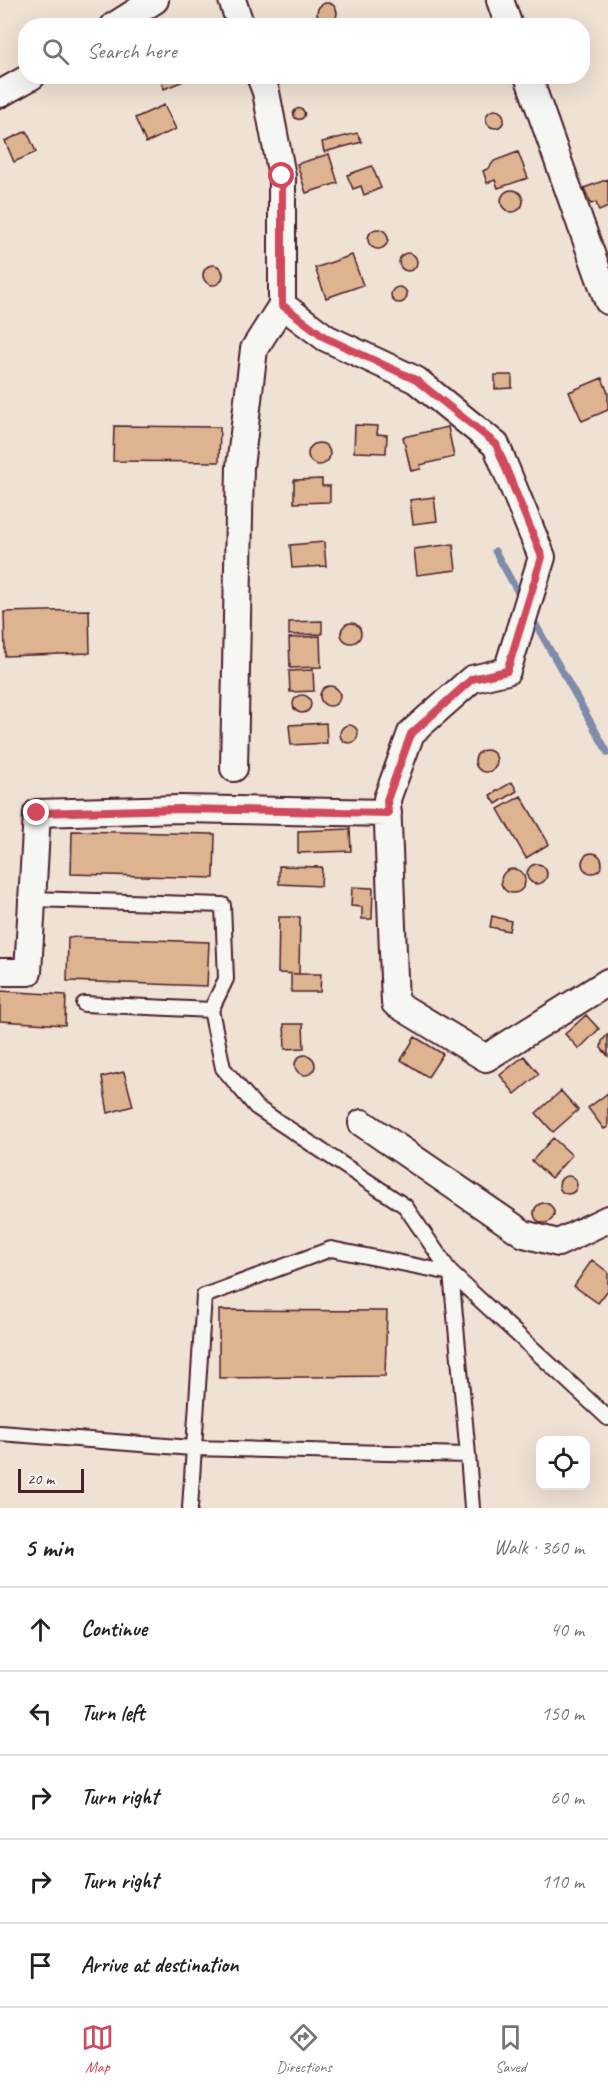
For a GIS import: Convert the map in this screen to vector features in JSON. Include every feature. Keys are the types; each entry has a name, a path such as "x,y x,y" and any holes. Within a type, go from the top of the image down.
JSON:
{"street":[{"path":"127,18 155,0"},
{"path":"232,0 238,18"},
{"path":"500,0 506,18"},
{"path":"0,94 18,84"},
{"path":"234,768 240,467 254,350 282,305 282,176 263,84"},
{"path":"531,84 608,301"},
{"path":"282,305 326,338 416,380 496,444 542,557 507,671 472,679 411,734 387,800 395,1003 486,1058 608,982"},
{"path":"0,972 28,972 37,813 179,809 388,813"},
{"path":"362,1123 524,1234 558,1243 608,1219"}],"lane":[{"path":"32,899 223,905 226,979 211,1010 223,1068 256,1107 405,1206 451,1273 608,1418"},
{"path":"84,1004 211,1010"},
{"path":"189,1508 204,1296 331,1249 451,1273"},
{"path":"451,1273 472,1508"},
{"path":"0,1433 192,1448 468,1455"}],"building":[{"path":"323,4 331,4 336,9 335,18 318,17 318,9"},
{"path":"162,84 176,84 164,89"},
{"path":"164,105 176,129 146,143 135,118"},
{"path":"299,108 305,114 299,120 293,114"},
{"path":"491,110 499,110 504,115 502,126 491,128 486,123 486,115"},
{"path":"27,131 36,152 14,162 5,141"},
{"path":"357,133 362,142 324,152 322,142"},
{"path":"518,152 528,178 498,188 495,180 487,183 483,171 489,168 494,161"},
{"path":"329,154 338,183 306,193 297,164"},
{"path":"372,166 381,188 364,195 361,186 353,189 347,175"},
{"path":"608,179 608,207 599,211 596,202 591,204 584,188"},
{"path":"512,190 520,193 523,201 520,209 512,212 504,209 501,201 504,193"},
{"path":"378,229 385,232 388,239 385,246 378,249 371,246 368,239 371,232"},
{"path":"404,253 412,253 417,258 415,269 404,271 399,266 399,258"},
{"path":"352,255 363,285 326,298 315,268"},
{"path":"213,265 220,268 223,275 220,282 213,285 206,282 203,275 206,268"},
{"path":"396,287 402,287 407,295 405,301 396,303 391,298 391,292"},
{"path":"495,375 512,375 512,388 495,389"},
{"path":"602,378 608,393 608,410 582,421 569,392"},
{"path":"355,425 378,426 377,434 387,435 386,453 354,452"},
{"path":"114,426 220,427 219,462 113,461"},
{"path":"448,427 454,457 420,465 421,469 411,471 403,437"},
{"path":"319,443 327,446 330,454 327,462 319,465 311,462 308,454 311,446"},
{"path":"322,479 322,486 330,486 330,502 294,503 294,480"},
{"path":"434,497 437,521 413,524 410,500"},
{"path":"324,542 326,566 292,568 290,545"},
{"path":"453,544 456,570 417,575 414,549"},
{"path":"89,610 90,653 5,656 4,612"},
{"path":"322,621 322,634 289,635 289,622"},
{"path":"351,623 358,626 361,633 358,640 351,643 344,640 341,633 344,626"},
{"path":"320,636 321,667 290,668 289,638"},
{"path":"313,670 314,691 290,692 289,671"},
{"path":"326,686 334,686 340,692 340,700 334,706 326,706 320,700 320,692"},
{"path":"302,695 308,698 311,704 308,710 302,713 296,710 293,704 296,698"},
{"path":"326,723 327,743 291,745 289,725"},
{"path":"349,725 355,728 358,734 355,740 349,743 343,740 340,734 343,728"},
{"path":"486,750 494,753 497,761 494,769 486,772 478,769 475,761 478,753"},
{"path":"512,782 517,791 496,804 490,795"},
{"path":"521,796 549,844 526,858 498,809"},
{"path":"350,829 351,851 298,853 298,831"},
{"path":"72,831 215,834 214,878 71,874"},
{"path":"592,853 599,856 602,863 599,870 592,873 585,870 582,863 585,856"},
{"path":"537,864 544,867 547,874 544,881 537,884 530,881 527,874 530,867"},
{"path":"279,866 322,867 321,886 279,884"},
{"path":"513,869 521,873 525,881 521,889 513,893 505,889 501,881 505,873"},
{"path":"352,887 373,888 372,919 362,919 362,907 351,906"},
{"path":"492,916 511,921 509,931 490,927"},
{"path":"279,917 300,917 299,974 278,973"},
{"path":"68,937 209,942 207,986 67,981"},
{"path":"291,974 321,974 320,992 291,992"},
{"path":"0,991 66,995 65,1025 0,1021"},
{"path":"586,1015 599,1029 579,1049 565,1034"},
{"path":"284,1024 303,1024 304,1048 285,1049"},
{"path":"607,1035 608,1056 601,1048 602,1041"},
{"path":"415,1037 443,1054 428,1077 401,1060"},
{"path":"301,1055 309,1055 315,1061 315,1069 309,1075 301,1075 295,1069 295,1061"},
{"path":"524,1056 539,1074 515,1094 500,1075"},
{"path":"124,1072 133,1106 108,1113 102,1077"},
{"path":"561,1091 578,1110 553,1132 536,1113"},
{"path":"608,1093 608,1127 604,1129 588,1108"},
{"path":"553,1138 572,1155 551,1178 532,1161"},
{"path":"568,1176 574,1179 577,1185 574,1191 568,1194 562,1191 559,1185 562,1179"},
{"path":"544,1203 551,1206 554,1213 551,1220 544,1223 537,1220 534,1213 537,1206"},
{"path":"592,1260 608,1272 608,1290 598,1303 574,1286"},
{"path":"219,1310 387,1311 385,1376 219,1378"}],"waterway":[{"path":"495,551 521,598"},
{"path":"531,616 608,753"}],"route":[{"path":"37,813 179,809 388,813 387,800 411,734 472,679 507,671 542,557 496,444 416,380 326,338 282,305 282,176"}]}
